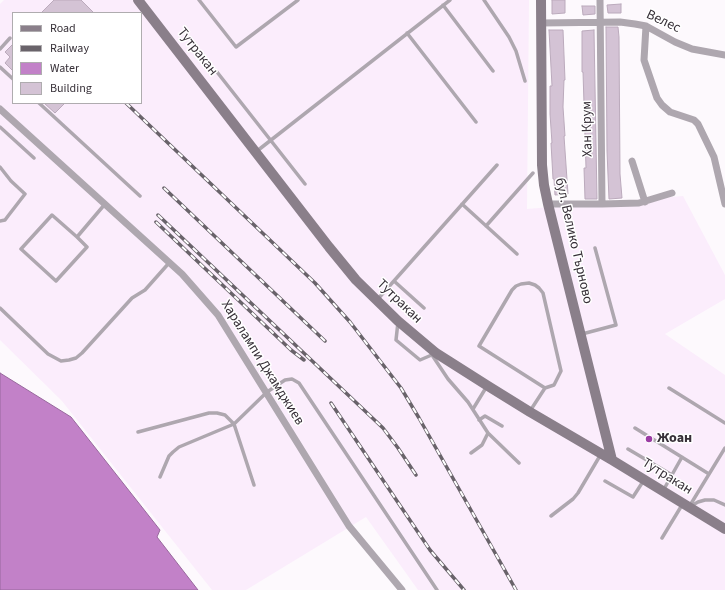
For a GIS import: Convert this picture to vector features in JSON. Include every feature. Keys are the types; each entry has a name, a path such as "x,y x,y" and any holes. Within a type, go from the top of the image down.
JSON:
{"street":[{"name":"Тутракан","path":"138,0 356,280 434,354 601,453 725,529"},
{"name":"бул. Велико Търново","path":"541,0 542,165 548,204 612,460"},
{"name":"Хан Крум","path":"600,0 602,204"},
{"name":"Велес","path":"541,23 620,22 646,26 675,42 692,49 725,54"},
{"path":"646,26 644,60 657,98 670,112 694,120 698,124 714,157 725,204"},
{"name":"Харалампи Джамджиев","path":"0,109 105,204 202,295 218,315 267,392 345,520 402,590"},
{"path":"632,161 645,202"},
{"path":"548,204 639,203 672,193"}],"lane":[{"path":"199,0 236,47 298,0"},
{"path":"256,151 450,0"},
{"path":"484,0 509,37 516,51 525,81"},
{"path":"443,5 493,71"},
{"path":"407,33 476,122"},
{"path":"0,49 10,38"},
{"path":"0,67 12,78"},
{"path":"217,72 305,184"},
{"path":"40,104 140,196"},
{"path":"0,127 34,158"},
{"path":"377,300 497,165"},
{"path":"0,167 11,181 25,194 5,220 0,221"},
{"path":"486,226 533,173"},
{"path":"77,237 105,204"},
{"path":"462,204 517,254"},
{"path":"52,215 77,237 87,247 56,281 21,249 52,215"},
{"path":"581,334 616,325 595,248"},
{"path":"0,308 48,354 61,361 69,360 76,358 82,353 132,298 145,290 169,263"},
{"path":"394,281 424,308"},
{"path":"530,412 545,388 554,385 561,372 543,293 535,285 529,283 521,284 512,290 480,346 545,388"},
{"path":"398,321 396,340 420,360 434,354 442,370 473,409 488,433 519,462"},
{"path":"160,476 169,456 173,452 186,444 234,424 267,392 284,380 292,379 299,383 437,590"},
{"path":"473,409 488,386"},
{"path":"669,388 725,423"},
{"path":"138,432 209,413 225,415 234,424 254,485"},
{"path":"479,420 485,416 502,426"},
{"path":"635,428 709,474"},
{"path":"471,453 482,445 488,433"},
{"path":"662,538 709,474 725,448"},
{"path":"628,449 672,475"},
{"path":"551,516 573,499 578,493 601,453"},
{"path":"663,491 682,457"},
{"path":"605,481 633,497 644,480"},
{"path":"686,506 705,500 714,500 725,505"}],"shaded area":[{"path":"4,0 529,0 527,209 683,196 725,275 725,299 665,334 725,375 725,590 418,590 366,517 246,590 212,590 62,401 0,340 0,4"}],"water":[{"path":"0,373 71,417 160,530 157,537 198,590 0,590"}],"building":[{"path":"54,0 81,0 93,12 42,12"},
{"path":"552,0 565,0 565,13 552,14"},
{"path":"621,4 621,13 608,13 607,5"},
{"path":"582,6 595,6 595,14 583,15"},
{"path":"606,27 618,27 619,37 620,174 622,198 609,199 607,151"},
{"path":"549,30 563,30 565,80 563,107 568,194 555,195 551,143 550,86 552,86"},
{"path":"594,30 597,199 585,199 584,168 586,168 582,31"},
{"path":"12,45 12,70 5,63 10,57 5,52"},
{"path":"45,104 64,104 55,113"}],"railway":[{"path":"127,104 315,283 350,322 401,388 516,590"},
{"path":"164,188 325,341"},
{"path":"158,215 383,428 416,475"},
{"path":"156,222 291,350 304,360"},
{"path":"331,403 430,550 464,590"}],"place":[{"name":"Жоан","path":"649,439"}]}
